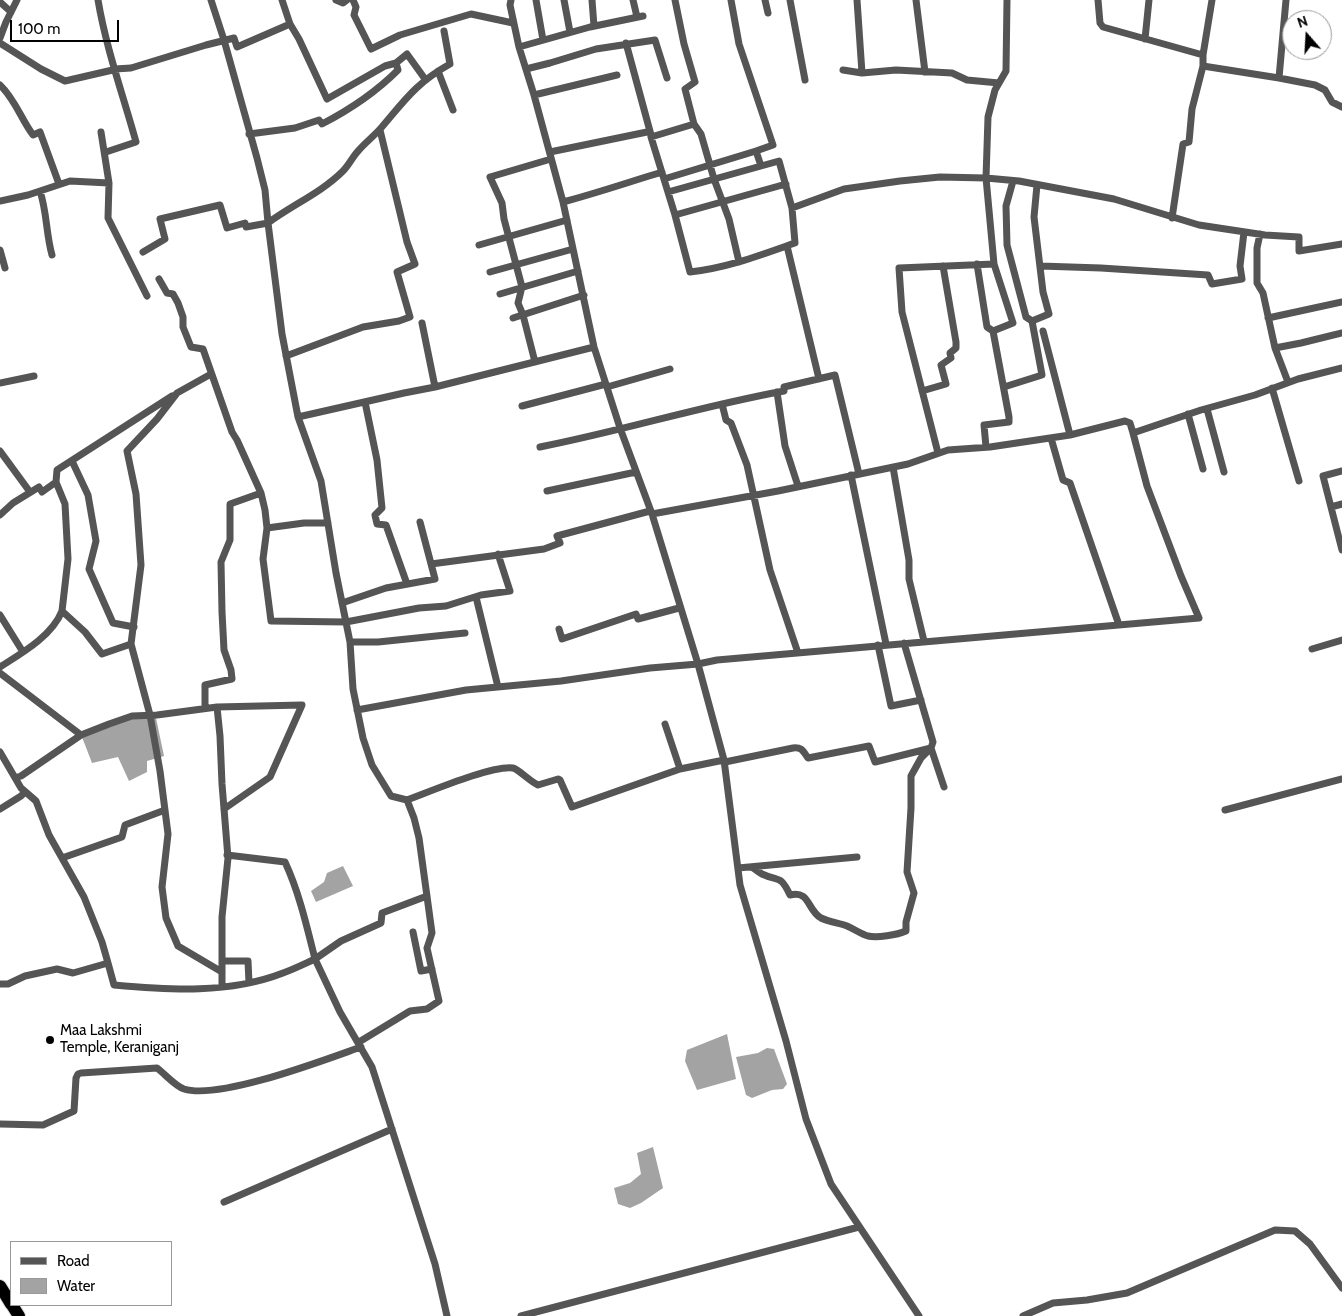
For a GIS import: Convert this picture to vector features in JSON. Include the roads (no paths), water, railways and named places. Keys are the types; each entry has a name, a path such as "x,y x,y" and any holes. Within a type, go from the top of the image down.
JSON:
{"highway":[{"path":"0,1286 10,1301"}],"street":[{"path":"0,38 17,0"},
{"path":"98,0 100,18 136,142 106,152"},
{"path":"210,0 224,40 265,190 276,292 286,356 298,417 321,481 350,642 353,689 363,738 372,765 391,796 406,800 492,770 513,768 538,785 560,780 572,807 680,769 799,747 808,758 869,746 875,762 931,748"},
{"path":"282,0 290,24 300,39 327,99 385,66 396,63 407,54 425,79"},
{"path":"336,0 343,3 347,0"},
{"path":"353,0 356,7 354,15 371,49 400,35 471,14 513,23"},
{"path":"511,0 513,23 519,47 563,202 594,347 620,428 651,512 679,608 698,664 725,761 740,885 786,1040 806,1119 831,1184 919,1316"},
{"path":"536,0 543,40"},
{"path":"564,0 570,32"},
{"path":"592,0 594,26"},
{"path":"519,47 570,32 640,16 633,0"},
{"path":"675,0 684,44 695,82 686,89 694,124 701,134 714,179 729,219 739,262"},
{"path":"563,202 611,190 621,184 710,165 774,145 739,44 730,0"},
{"path":"765,0 768,13"},
{"path":"790,0 805,80"},
{"path":"857,0 862,73"},
{"path":"916,0 925,72"},
{"path":"993,331 1013,323 994,264 986,178 988,117 995,90 1006,71 1007,0"},
{"path":"1098,0 1101,25 1204,55"},
{"path":"1145,39 1149,0"},
{"path":"1172,218 1182,144 1189,142 1192,109 1203,66 1212,0"},
{"path":"1279,78 1286,0"},
{"path":"0,2 11,12"},
{"path":"0,43 41,69 65,81 116,69 131,68 234,38 237,47 290,24"},
{"path":"143,252 165,239 160,219 220,206 227,228 245,223 246,227 268,223 285,210 317,192 344,170 360,149 380,130 406,96 425,79 450,64 444,31"},
{"path":"526,68 596,49 656,40 667,78"},
{"path":"626,43 649,134 675,215 690,272 710,270 739,262 795,243 792,208 779,161 668,192"},
{"path":"249,134 295,128 319,120 322,124 352,108 390,78 398,70 396,63"},
{"path":"1203,66 1315,85 1325,90 1332,102 1342,107"},
{"path":"843,70 862,73 896,70 952,72 967,80 999,84"},
{"path":"438,71 453,110"},
{"path":"534,96 616,75"},
{"path":"0,85 9,93 26,126 33,135 40,132 59,184"},
{"path":"535,362 518,303 522,287 508,236 502,203 490,177 550,156 694,124"},
{"path":"286,356 362,328 410,317 397,272 415,264 407,242 380,130"},
{"path":"101,132 106,152 109,183 108,218 147,296"},
{"path":"756,151 761,166"},
{"path":"792,208 844,189 940,177 986,178 1013,181 1126,202 1198,225 1299,238 1299,251 1342,244"},
{"path":"0,201 76,180 109,183"},
{"path":"1004,387 1042,375 1032,321 1026,317 1007,245 1006,206 1013,181"},
{"path":"675,215 786,184"},
{"path":"1032,321 1049,314 1043,292 1034,217 1036,185"},
{"path":"40,191 47,224 46,237 52,255"},
{"path":"479,245 567,220"},
{"path":"1040,266 1208,275 1212,284 1242,279 1240,266 1244,232"},
{"path":"1260,234 1257,248 1257,283 1263,293 1275,348 1288,382"},
{"path":"787,246 819,378"},
{"path":"490,272 573,249"},
{"path":"0,250 6,268"},
{"path":"977,264 987,327 993,331 1009,422 984,425 986,447"},
{"path":"938,453 902,312 899,268 994,264"},
{"path":"922,391 946,384 941,365 951,358 950,352 956,348 943,266"},
{"path":"500,294 578,272"},
{"path":"159,279 167,293 173,294 178,303 183,318 183,327 191,347 203,349 232,432 261,493 268,528 263,559 271,621 346,622 419,608 446,606 476,597 510,591 498,554"},
{"path":"513,318 584,295"},
{"path":"1268,318 1342,302"},
{"path":"422,323 435,387"},
{"path":"1044,331 1070,435"},
{"path":"1275,348 1301,344 1342,333"},
{"path":"298,417 435,387 594,347"},
{"path":"1133,433 1288,382 1342,368"},
{"path":"522,406 670,369"},
{"path":"0,667 29,648 58,620 62,611 68,559 65,504 56,482 58,470 177,393 211,374"},
{"path":"540,447 784,391 784,387 836,375 886,644"},
{"path":"0,384 34,376"},
{"path":"1272,388 1299,481"},
{"path":"778,392 785,446 798,486"},
{"path":"177,393 157,419 127,451 136,494 142,565 132,644 150,715 160,771 168,834 162,887 166,918 178,946 222,972"},
{"path":"365,402 376,460 382,508 375,515 377,524 386,525 407,584"},
{"path":"722,404 726,420 731,422 747,465 770,570 798,653"},
{"path":"1207,408 1224,472"},
{"path":"1188,414 1203,469"},
{"path":"357,710 466,690 561,681 717,660 1199,618 1147,486 1130,423 1125,421 1070,435 986,447 948,450 908,464 753,495 651,512 557,536 560,543 544,549 431,564"},
{"path":"1051,438 1063,480 1070,482 1119,625"},
{"path":"0,451 30,492"},
{"path":"72,461 88,495 96,541 89,569 112,623 134,627"},
{"path":"893,467 909,560 909,578 924,641"},
{"path":"1342,471 1322,476 1339,528 1342,550"},
{"path":"547,491 636,472"},
{"path":"0,515 13,503 38,486 42,492 56,482"},
{"path":"205,708 205,685 232,679 224,650 222,612 222,562 230,540 230,504 261,493"},
{"path":"1331,507 1342,504"},
{"path":"342,603 386,588 435,579 420,522"},
{"path":"268,528 304,523 328,523"},
{"path":"476,597 498,687"},
{"path":"558,629 562,639 636,614 638,620 679,608"},
{"path":"62,611 84,632 102,654 132,644"},
{"path":"0,615 23,652"},
{"path":"350,642 378,642 465,633"},
{"path":"1312,649 1342,640"},
{"path":"752,867 762,874 780,879 785,884 790,895 797,893 806,898 812,909 821,918 847,926 869,936 898,934 906,931 906,922 914,893 907,872 911,776 921,758 931,748 933,742 904,643"},
{"path":"878,645 891,706 921,700"},
{"path":"0,673 81,736"},
{"path":"16,778 22,776 81,736 132,716 217,707 302,705 270,777 224,809"},
{"path":"217,707 228,855 222,917 222,987"},
{"path":"665,724 680,769"},
{"path":"931,748 944,787"},
{"path":"0,752 25,792 36,801 49,836 84,896 102,942 114,985 186,990 249,983 283,974 315,959 342,940 381,923 382,913 427,896"},
{"path":"1225,810 1342,779"},
{"path":"0,809 25,792"},
{"path":"0,1124 43,1125 74,1112 76,1078 81,1073 157,1068 183,1088 203,1091 227,1088 305,1067 360,1044 410,1011 427,1008 439,1001 427,948 432,934 419,838 414,818 406,800"},
{"path":"62,858 122,837 125,825 164,810"},
{"path":"228,855 284,862 291,875 315,959 340,1012 372,1067 435,1264 447,1316"},
{"path":"738,868 857,857"},
{"path":"413,932 422,971 432,969"},
{"path":"222,961 248,961 249,983"},
{"path":"0,984 8,984 25,976 57,969 73,972 108,964"},
{"path":"224,1202 392,1129"},
{"path":"521,1316 859,1227"},
{"path":"1023,1316 1053,1303 1087,1300 1127,1293 1274,1230 1295,1231 1310,1244 1342,1288"}],"water":[{"path":"133,718 156,718 164,756 147,761 147,772 129,781 118,757 92,763 82,737"},
{"path":"343,866 353,886 316,902 311,891 324,882 327,873"},
{"path":"727,1034 736,1079 697,1090 685,1061 687,1050"},
{"path":"767,1048 774,1049 787,1084 783,1089 772,1090 752,1098 746,1095 736,1057 758,1053"},
{"path":"653,1147 663,1188 630,1208 618,1204 614,1188 630,1183 641,1174 637,1153"}],"place":[{"name":"Maa Lakshmi Temple, Keraniganj","path":"50,1040"}]}
